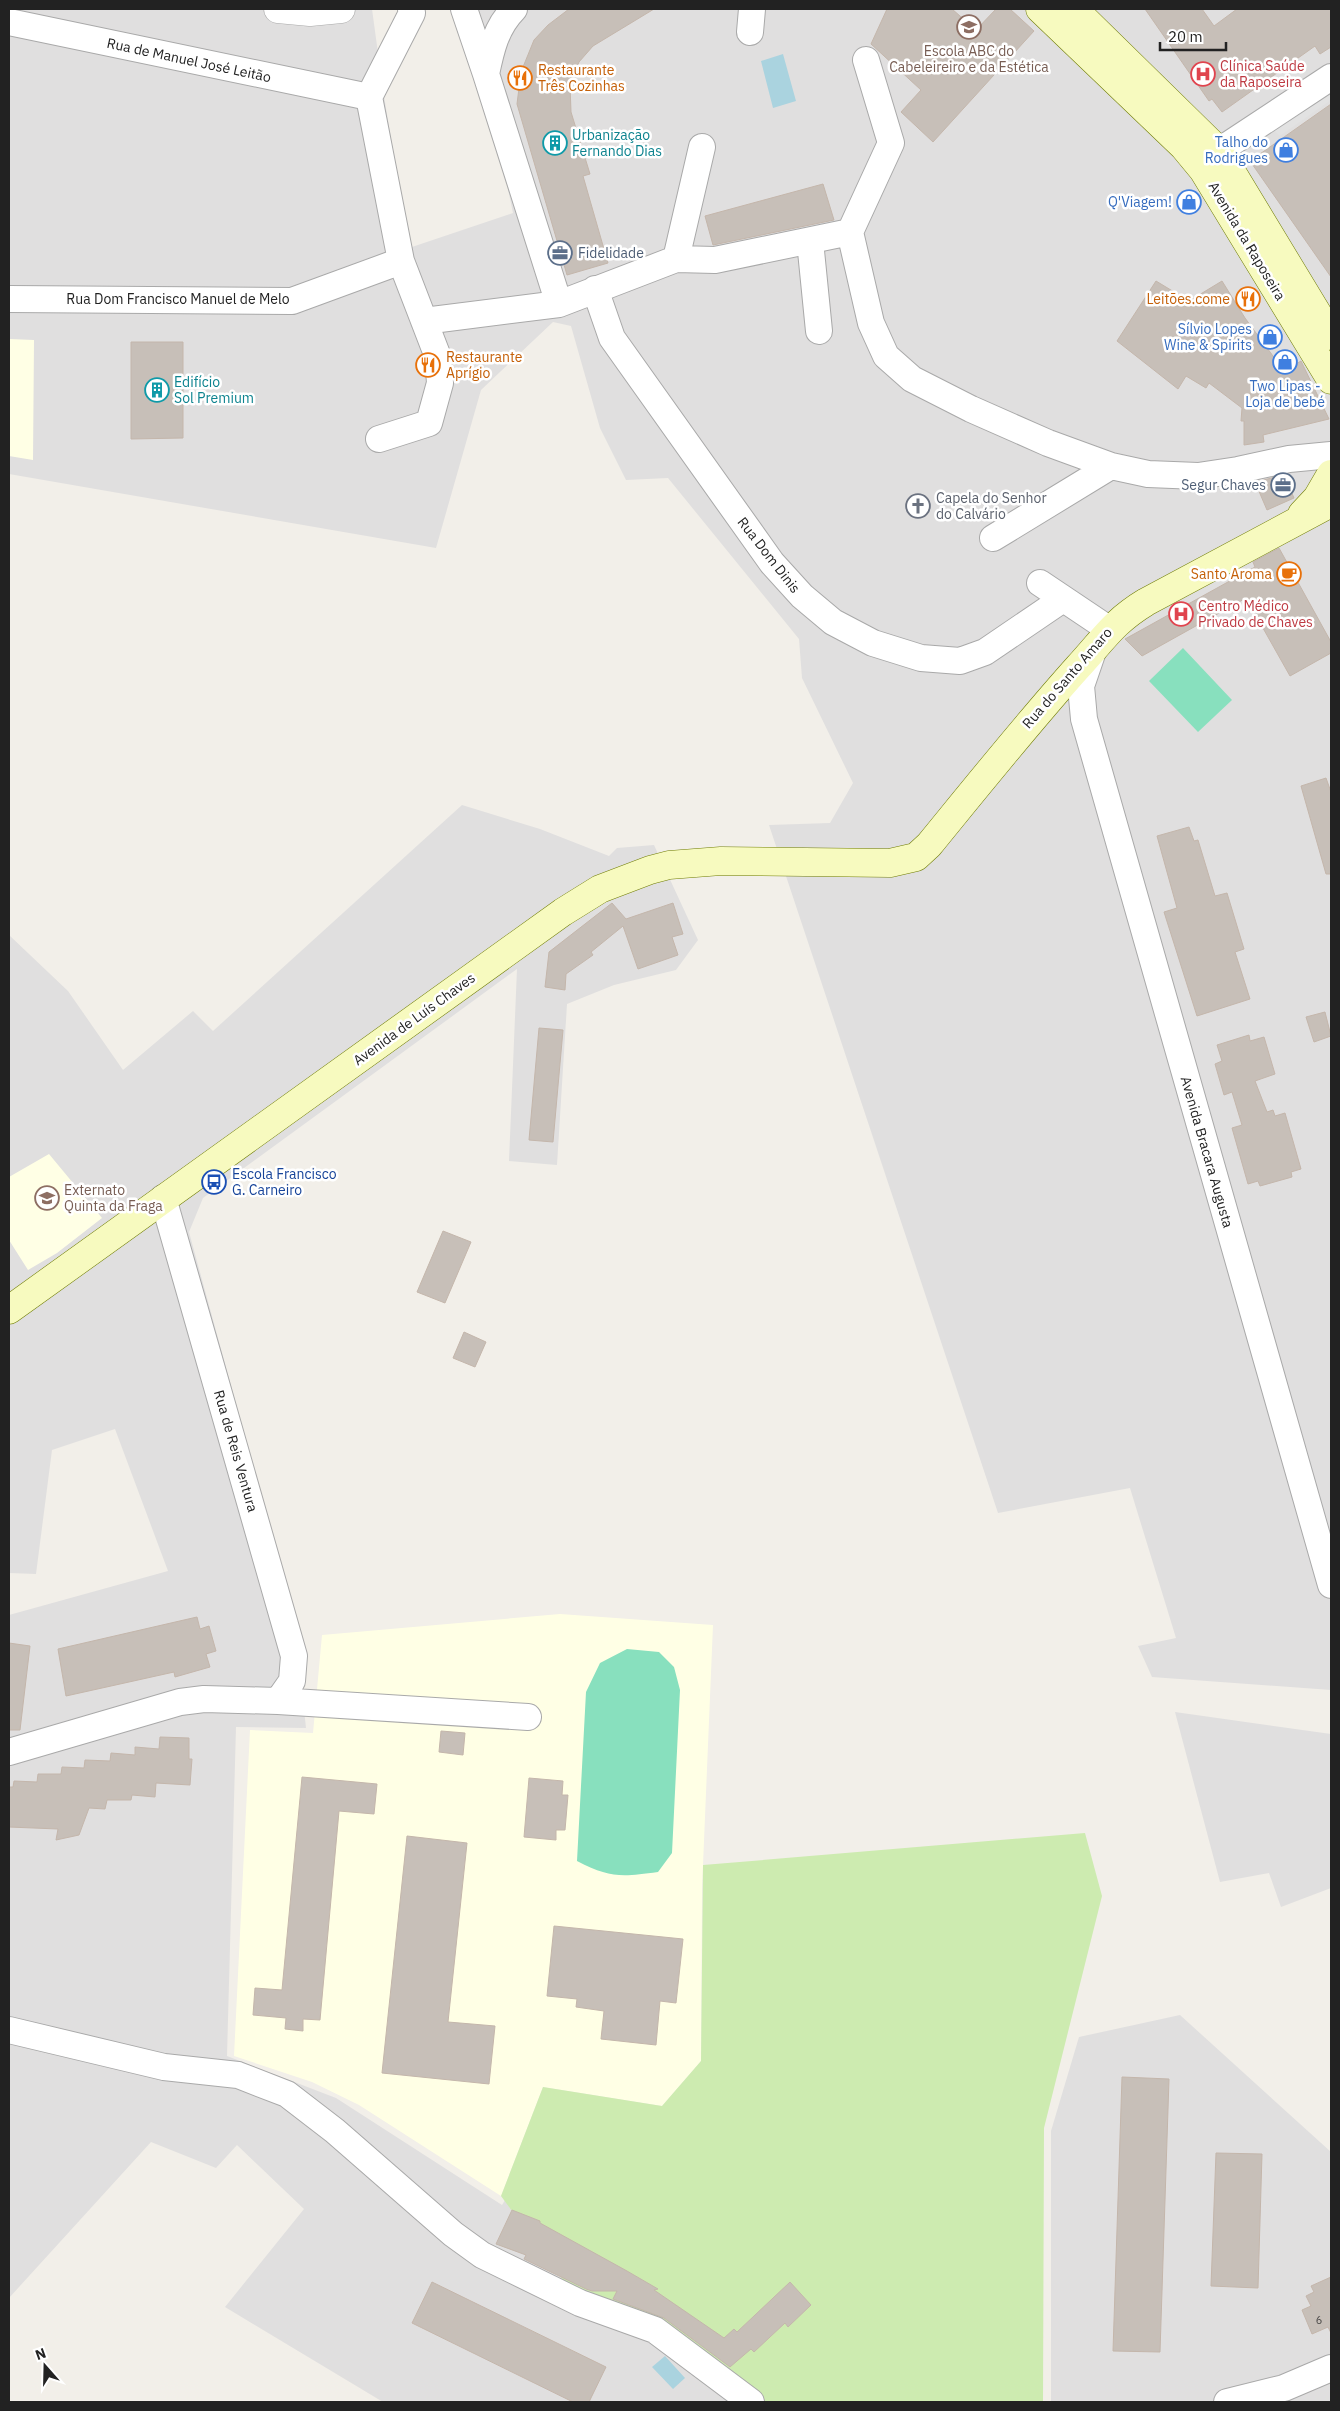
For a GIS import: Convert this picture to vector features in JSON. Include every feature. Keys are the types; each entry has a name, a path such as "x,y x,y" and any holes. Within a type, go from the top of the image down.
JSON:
{"main road":[{"name":"Avenida da Raposeira","path":"1040,9 1184,146 1203,170 1331,380"},
{"name":"Avenida da Raposeira","path":"1074,9 1219,152 1331,336"},
{"name":"Rua do Santo Amaro","path":"1298,518 1316,498 1331,474"},
{"name":"Rua do Santo Amaro","path":"867,864 901,862 916,857 922,852 1028,723 1126,614 1298,518 1331,502"},
{"name":"Avenida de Luís Chaves","path":"9,1310 564,912 600,889 630,877 669,866 704,861 867,864"}],"street":[{"path":"278,9 310,12 341,9"},
{"path":"379,439 430,423 440,383 438,357 401,261 369,97 412,13 411,9"},
{"path":"464,9 559,304"},
{"path":"486,74 493,44 504,18 514,9"},
{"name":"Rua de Manuel José Leitão","path":"9,22 369,97"},
{"path":"866,60 891,143 850,232 871,323 886,356 912,379 1048,443 1111,466 1148,474 1185,476 1224,473 1288,459 1331,456"},
{"path":"1219,152 1331,76"},
{"path":"676,259 702,146"},
{"path":"424,322 559,304 676,259 715,260 850,232"},
{"path":"810,241 819,331"},
{"name":"Rua Dom Francisco Manuel de Melo","path":"9,299 292,301 401,261"},
{"name":"Rua Dom Dinis","path":"595,290 612,338 772,563 802,596 833,622 873,643 921,658 960,661 985,652 1063,599"},
{"path":"993,538 1111,466"},
{"path":"1040,584 1110,630"},
{"name":"Avenida Bracara Augusta","path":"1093,651 1081,686 1084,719 1331,1585"},
{"path":"1028,723 1048,711 1060,708 1072,710 1084,719"},
{"name":"Rua de Reis Ventura","path":"163,1198 294,1656 292,1681 278,1701"},
{"path":"9,1752 180,1702 204,1699 278,1701 528,1717"},
{"path":"9,2030 164,2066 238,2075 287,2094 335,2132 453,2234 482,2255 580,2303 656,2330 750,2402"},
{"path":"1226,2402 1280,2395 1331,2368"}],"shaded area":[{"path":"9,9 372,9 383,90 409,248 513,213 470,9 1331,9 1331,1690 1152,1677 1138,1646 1176,1638 1130,1488 998,1513 769,825 830,823 853,783 802,678 799,639 668,478 626,480 600,428 571,326 553,322 481,390 436,548 9,474"},
{"path":"1331,87 1331,100 1280,136 1271,128"},
{"path":"9,339 34,340 33,460 9,456"},
{"path":"462,805 540,829 609,856 617,848 654,845 698,940 676,970 614,985 567,1004 557,1165 509,1161 517,969 203,1198 189,1232 294,1616 306,1728 236,1727 227,2056 336,2098 502,2205 513,2187 763,2402 383,2402 225,2307 304,2209 237,2145 216,2168 151,2142 9,2298 9,1615 168,1571 115,1429 52,1450 36,1574 9,1573 9,935 68,991 123,1070 193,1011 213,1031"},
{"name":"Externato Quinta da Fraga","path":"49,1154 102,1218 57,1253 28,1270 9,1240 9,1177"},
{"path":"560,1614 713,1625 702,1889 701,2061 662,2106 543,2087 501,2196 359,2105 312,2082 234,2056 250,1730 313,1733 322,1635"},
{"path":"1175,1712 1331,1734 1331,1888 1281,1907 1269,1873 1220,1882"},
{"path":"1180,2015 1331,2152 1331,2402 1051,2402 1051,2131 1079,2037"}],"green space":[{"path":"1183,648 1232,700 1198,732 1149,681"},
{"path":"627,1649 659,1652 674,1667 680,1690 672,1853 658,1872 616,1875 598,1871 577,1861 586,1692 600,1663"},
{"path":"1085,1833 1102,1896 1044,2128 1043,2402 763,2402 580,2303 501,2196 543,2087 662,2106 701,2061 703,1865"}],"water":[{"path":"783,54 796,101 773,108 761,61"},
{"path":"665,2356 685,2378 673,2389 652,2367"}],"building":[{"name":"Urbanização Fernando Dias","path":"569,9 654,9 593,46 579,62 570,85 571,112 590,174 583,176 608,263 567,275 517,104 521,72 534,40 548,25"},
{"path":"887,9 952,9 976,30 996,9 1010,9 1034,31 933,142 901,112 921,90 871,44"},
{"path":"1145,9 1202,9 1214,26 1237,9 1331,9 1331,47 1320,54 1315,46 1222,112 1212,99 1209,101"},
{"path":"1331,104 1331,277 1250,161"},
{"path":"823,184 834,220 713,245 705,216"},
{"path":"1156,281 1189,301 1222,281 1245,318 1284,371 1301,361 1329,419 1263,435 1264,442 1244,445 1244,421 1241,421 1242,408 1209,383 1206,388 1186,376 1178,389 1117,341"},
{"name":"Edifício Sol Premium","path":"131,342 183,342 183,438 131,439"},
{"path":"1284,475 1294,498 1267,510 1255,482"},
{"path":"1279,548 1331,642 1331,653 1290,676 1246,598 1142,656 1125,639 1255,567 1253,562"},
{"path":"1326,778 1331,792 1331,874 1326,874 1301,786"},
{"path":"1189,827 1194,841 1198,840 1215,896 1227,893 1244,949 1235,952 1250,999 1197,1016 1164,912 1177,908 1157,836"},
{"path":"612,903 626,919 673,903 683,934 672,937 678,955 638,969 623,926 591,952 593,955 566,974 565,990 545,987 549,952"},
{"path":"1325,1012 1331,1036 1314,1042 1306,1017"},
{"path":"539,1028 563,1030 553,1142 529,1140"},
{"path":"1249,1035 1250,1041 1264,1037 1275,1074 1255,1081 1267,1112 1273,1110 1275,1116 1285,1113 1301,1169 1291,1172 1292,1177 1260,1186 1258,1181 1248,1184 1232,1128 1242,1125 1232,1092 1224,1095 1215,1064 1222,1061 1217,1045"},
{"path":"443,1231 471,1242 445,1303 417,1292"},
{"path":"464,1332 486,1342 475,1367 453,1358"},
{"path":"197,1617 200,1629 209,1626 216,1651 206,1654 210,1667 175,1677 174,1672 66,1696 58,1649"},
{"path":"9,1643 30,1646 20,1730 9,1730"},
{"path":"441,1731 465,1733 463,1755 439,1752"},
{"path":"160,1737 189,1738 189,1759 192,1759 190,1785 156,1783 155,1797 132,1795 131,1800 107,1800 105,1809 89,1808 79,1835 56,1840 58,1829 9,1827 9,1787 13,1787 14,1781 37,1782 38,1774 61,1774 62,1767 84,1768 85,1760 110,1761 111,1753 135,1755 135,1747 159,1749"},
{"path":"302,1777 377,1784 374,1814 339,1811 320,2020 303,2019 303,2031 285,2029 286,2018 253,2015 255,1988 282,1990"},
{"path":"529,1778 563,1781 562,1795 568,1795 565,1830 556,1830 556,1840 524,1837"},
{"path":"407,1836 467,1843 448,2022 495,2026 489,2084 382,2073"},
{"path":"554,1926 683,1939 676,2003 660,2001 656,2045 601,2039 604,2011 576,2007 577,1999 547,1996"},
{"path":"1122,2077 1169,2079 1160,2352 1113,2351"},
{"path":"1216,2153 1262,2154 1258,2288 1211,2286"},
{"path":"512,2210 540,2221 540,2223 658,2289 654,2290 724,2338 734,2329 737,2332 790,2282 811,2305 788,2327 785,2323 754,2352 751,2349 730,2367 664,2318 613,2299 617,2291 592,2291 586,2289 524,2259 526,2255 496,2244"},
{"path":"1331,2277 1331,2333 1328,2327 1312,2334 1302,2310 1311,2306 1306,2296 1314,2292 1311,2286"},
{"path":"432,2282 606,2367 589,2402 573,2402 412,2323"}],"place":[{"name":"Escola ABC do Cabeleireiro e da Estética","path":"969,27"},
{"name":"Clínica Saúde da Raposeira","path":"1203,74"},
{"name":"Restaurante Três Cozinhas","path":"520,78"},
{"name":"Urbanização Fernando Dias","path":"555,143"},
{"name":"Talho do Rodrigues","path":"1286,150"},
{"name":"Q'Viagem!","path":"1189,202"},
{"name":"Fidelidade","path":"560,253"},
{"name":"Leitões.come","path":"1248,299"},
{"name":"Sílvio Lopes Wine & Spirits","path":"1270,337"},
{"name":"Two Lipas - Loja de bebé","path":"1285,362"},
{"name":"Restaurante Aprígio","path":"428,365"},
{"name":"Edifício Sol Premium","path":"157,390"},
{"name":"Segur Chaves","path":"1283,485"},
{"name":"Capela do Senhor do Calvário","path":"918,506"},
{"name":"Santo Aroma","path":"1289,574"},
{"name":"Centro Médico Privado de Chaves","path":"1181,614"},
{"name":"Escola Francisco G. Carneiro","path":"214,1182"},
{"name":"Externato Quinta da Fraga","path":"47,1198"}]}
